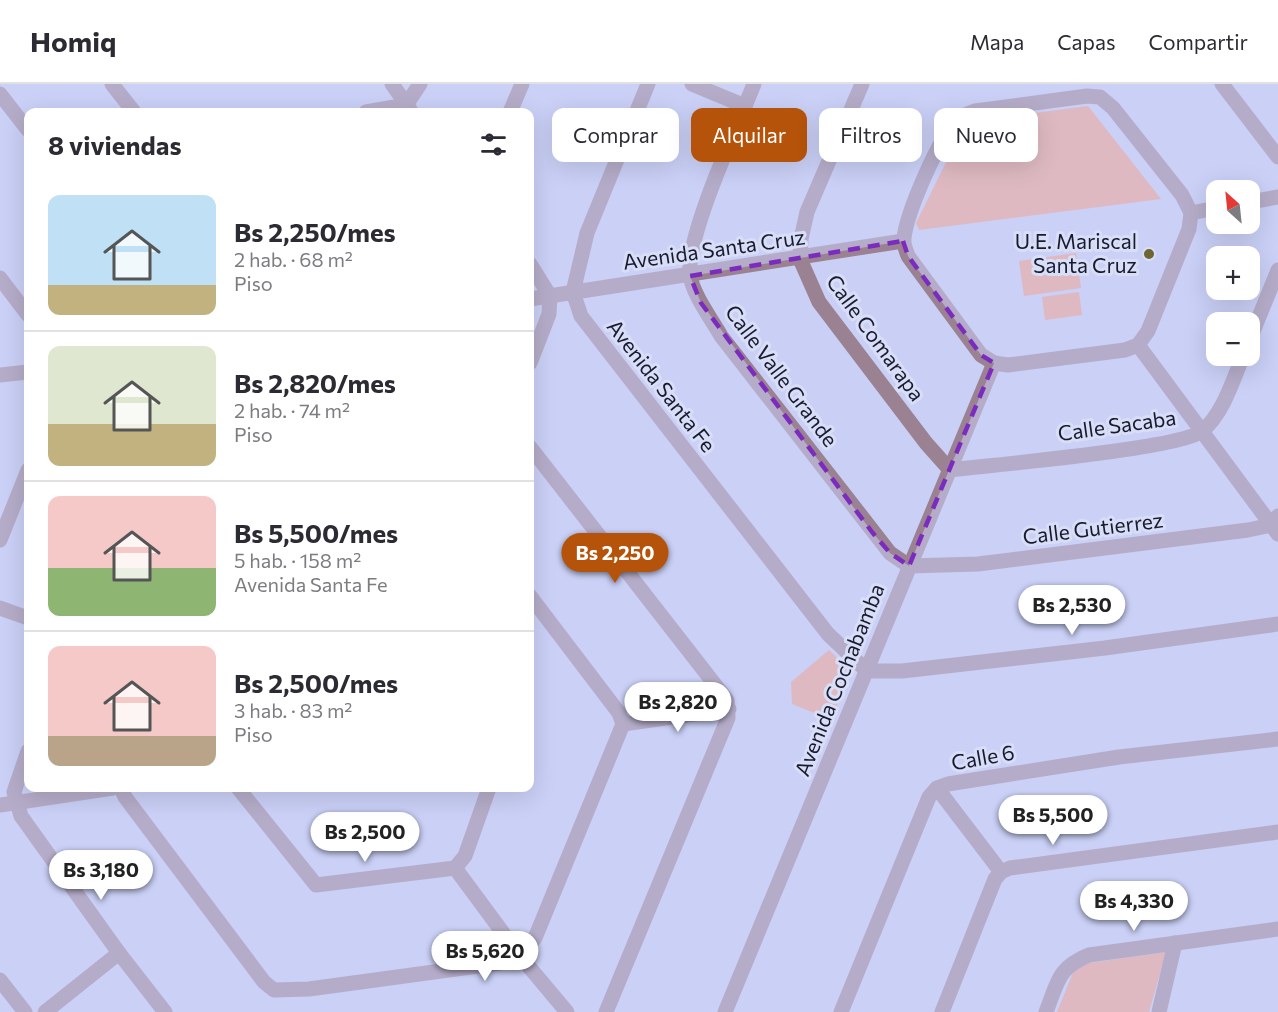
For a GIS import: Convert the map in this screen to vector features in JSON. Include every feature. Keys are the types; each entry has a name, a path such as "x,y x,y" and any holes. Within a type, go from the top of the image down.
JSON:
{"street":[{"path":"112,84 131,108"},
{"path":"392,84 408,108"},
{"path":"409,108 420,84"},
{"path":"512,108 522,84"},
{"path":"573,292 587,233 648,84"},
{"path":"692,84 745,106"},
{"path":"690,276 696,233 754,84"},
{"name":"Calle Comarapa","path":"862,84 807,212 801,238 800,259 819,302 926,444 950,470"},
{"path":"1222,84 1278,157"},
{"path":"1103,91 1113,108 1182,195 1191,213 1189,229 1148,331 1138,345 1125,350 1008,365 994,363 981,355 908,256 903,241 909,218 934,157 948,132 960,117 975,111 1087,96 1103,91"},
{"path":"1,98 24,125"},
{"path":"1260,200 1278,197"},
{"path":"1191,213 1206,210"},
{"name":"Avenida Santa Cruz","path":"534,298 800,259 903,241"},
{"path":"534,270 550,296 549,314 534,353"},
{"path":"1260,314 1278,270"},
{"name":"Calle Valle Grande","path":"690,276 702,303 722,336 872,532 890,554 909,566"},
{"path":"0,278 24,310"},
{"name":"Avenida Santa Fe","path":"573,292 581,316 608,351 828,634 867,671"},
{"path":"1138,345 1201,433 1276,525"},
{"name":"Avenida Cochabamba","path":"725,1012 994,363"},
{"name":"Calle Sacaba","path":"950,470 1162,444 1201,433 1215,418 1238,366"},
{"path":"0,375 24,372"},
{"path":"534,452 728,700 728,718 606,1012"},
{"path":"0,540 24,480"},
{"name":"Calle Gutierrez","path":"909,566 978,564 1276,525"},
{"path":"123,792 257,973 274,990 309,989 500,963 520,956 535,938 623,724 620,713 534,601"},
{"path":"0,608 24,617"},
{"path":"867,671 902,671 960,666 1278,624"},
{"path":"623,724 729,709"},
{"name":"Calle 6","path":"841,1012 929,796 937,788 948,784 1119,757 1278,739"},
{"path":"8,804 24,761"},
{"path":"937,788 1000,872"},
{"path":"8,804 88,792"},
{"path":"241,792 316,885 455,868 465,856 488,792"},
{"path":"8,804 165,1012"},
{"path":"942,1012 995,879 1000,872 1010,868 1278,832"},
{"path":"455,868 520,956 567,1012"},
{"path":"1047,1012 1063,969 1072,961 1089,955 1278,929"},
{"path":"1159,1012 1176,943"},
{"path":"45,1012 119,953"},
{"path":"0,980 25,1012"}],"highlighted area":[{"path":"903,241 908,256 981,355 994,363 909,566 890,553 872,532 701,303 690,276"}],"shaded area":[{"path":"1088,106 1161,199 919,230 916,223 946,162 1038,162 1038,113"},
{"path":"1076,253 1081,288 1024,296 1019,261"},
{"path":"1079,292 1082,315 1045,320 1042,297"},
{"path":"829,650 849,669 832,720 792,704 791,682"},
{"path":"1166,952 1149,1012 1057,1012 1076,965"}],"place":[{"name":"U.E. Mariscal Santa Cruz","path":"1149,254"}]}
